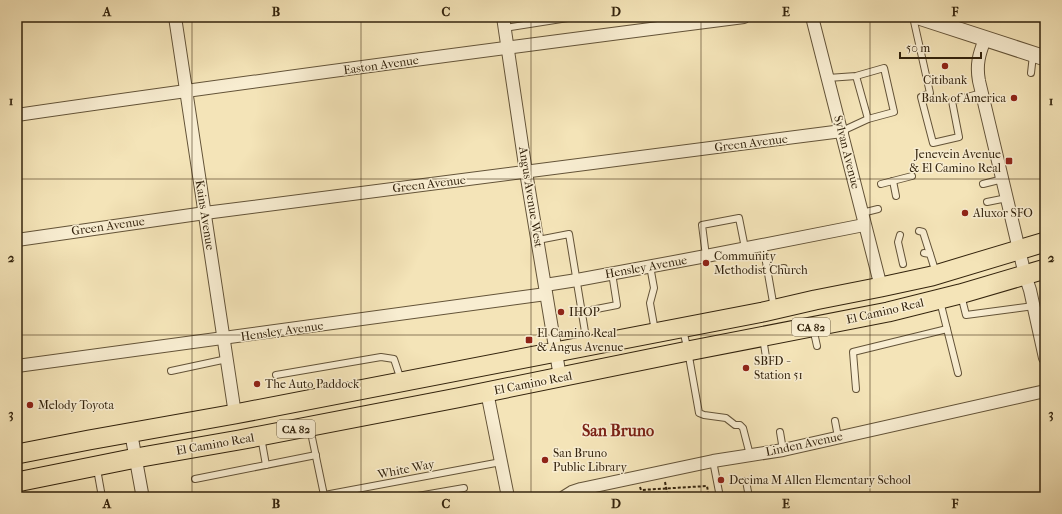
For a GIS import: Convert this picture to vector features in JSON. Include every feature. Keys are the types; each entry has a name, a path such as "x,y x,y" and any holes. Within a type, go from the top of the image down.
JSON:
{"main road":[{"name":"El Camino Real","path":"17,454 235,414 881,288 905,277 937,275 1045,242"},
{"name":"El Camino Real","path":"17,482 97,465 261,436 560,378 688,351 888,312 960,294 1045,269"}],"street":[{"name":"Kains Avenue","path":"175,17 235,414"},
{"name":"Easton Avenue","path":"17,115 508,47 744,17"},
{"name":"Sylvan Avenue","path":"812,17 881,288"},
{"path":"919,17 1039,56"},
{"name":"Angus Avenue West","path":"504,22 526,172 560,378"},
{"path":"985,39 978,62 977,72 1019,250 1034,306 1045,358"},
{"name":"Green Avenue","path":"17,240 205,212 842,131"},
{"name":"Hensley Avenue","path":"17,366 224,339 546,289 577,280 864,225"},
{"name":"Linden Avenue","path":"564,497 581,489 713,461 783,450 1045,391"},
{"path":"487,392 508,497"},
{"path":"131,433 142,492 141,497"}],"lane":[{"path":"504,22 574,17"},
{"path":"914,17 930,93 922,97 933,143 959,137 952,101 982,93"},
{"path":"1031,73 1039,56"},
{"path":"828,78 856,76 884,68 894,112 868,119 842,131"},
{"path":"856,76 868,119"},
{"path":"882,184 912,176"},
{"path":"983,184 1003,179"},
{"path":"893,182 896,196"},
{"path":"987,202 1007,198"},
{"path":"862,213 878,209"},
{"path":"706,256 702,225 740,218 745,248"},
{"path":"919,231 923,232 927,253 937,275"},
{"path":"538,240 569,234 587,346"},
{"path":"900,236 898,242 903,255 905,277"},
{"path":"762,245 774,309"},
{"path":"650,266 654,288 650,303 655,332"},
{"path":"767,271 784,268"},
{"path":"582,312 617,305 612,273"},
{"path":"960,294 966,315 1034,306"},
{"path":"939,299 958,373"},
{"path":"682,327 688,351 699,413 726,418 735,425 740,425 744,428 750,455"},
{"path":"813,327 817,346"},
{"path":"856,389 853,352 947,329"},
{"path":"763,336 766,357"},
{"path":"276,375 381,357 394,359 402,381"},
{"path":"171,371 227,359"},
{"path":"835,421 838,437"},
{"path":"310,426 324,495"},
{"path":"780,432 783,450"},
{"path":"261,436 266,465"},
{"path":"195,480 316,455"},
{"path":"713,461 720,497"},
{"name":"White Way","path":"314,497 501,462"},
{"path":"97,465 102,497"},
{"path":"746,480 749,497"},
{"path":"412,497 464,488"}],"path":[{"path":"640,484 641,490 707,486 709,497"},
{"path":"666,484 668,497"}],"place":[{"name":"Citibank","path":"945,66"},
{"name":"Bank of America","path":"1014,98"},
{"name":"Jenevein Avenue & El Camino Real","path":"1009,161"},
{"name":"Aluxor SFO","path":"965,213"},
{"name":"Community Methodist Church","path":"706,263"},
{"name":"IHOP","path":"561,312"},
{"name":"El Camino Real & Angus Avenue","path":"529,340"},
{"name":"SBFD - Station 51","path":"746,368"},
{"name":"The Auto Paddock","path":"257,384"},
{"name":"Melody Toyota","path":"30,405"},
{"name":"San Bruno Public Library","path":"545,460"},
{"name":"Decima M Allen Elementary School","path":"721,480"}],"district":[{"name":"San Bruno","path":"618,430"}]}
